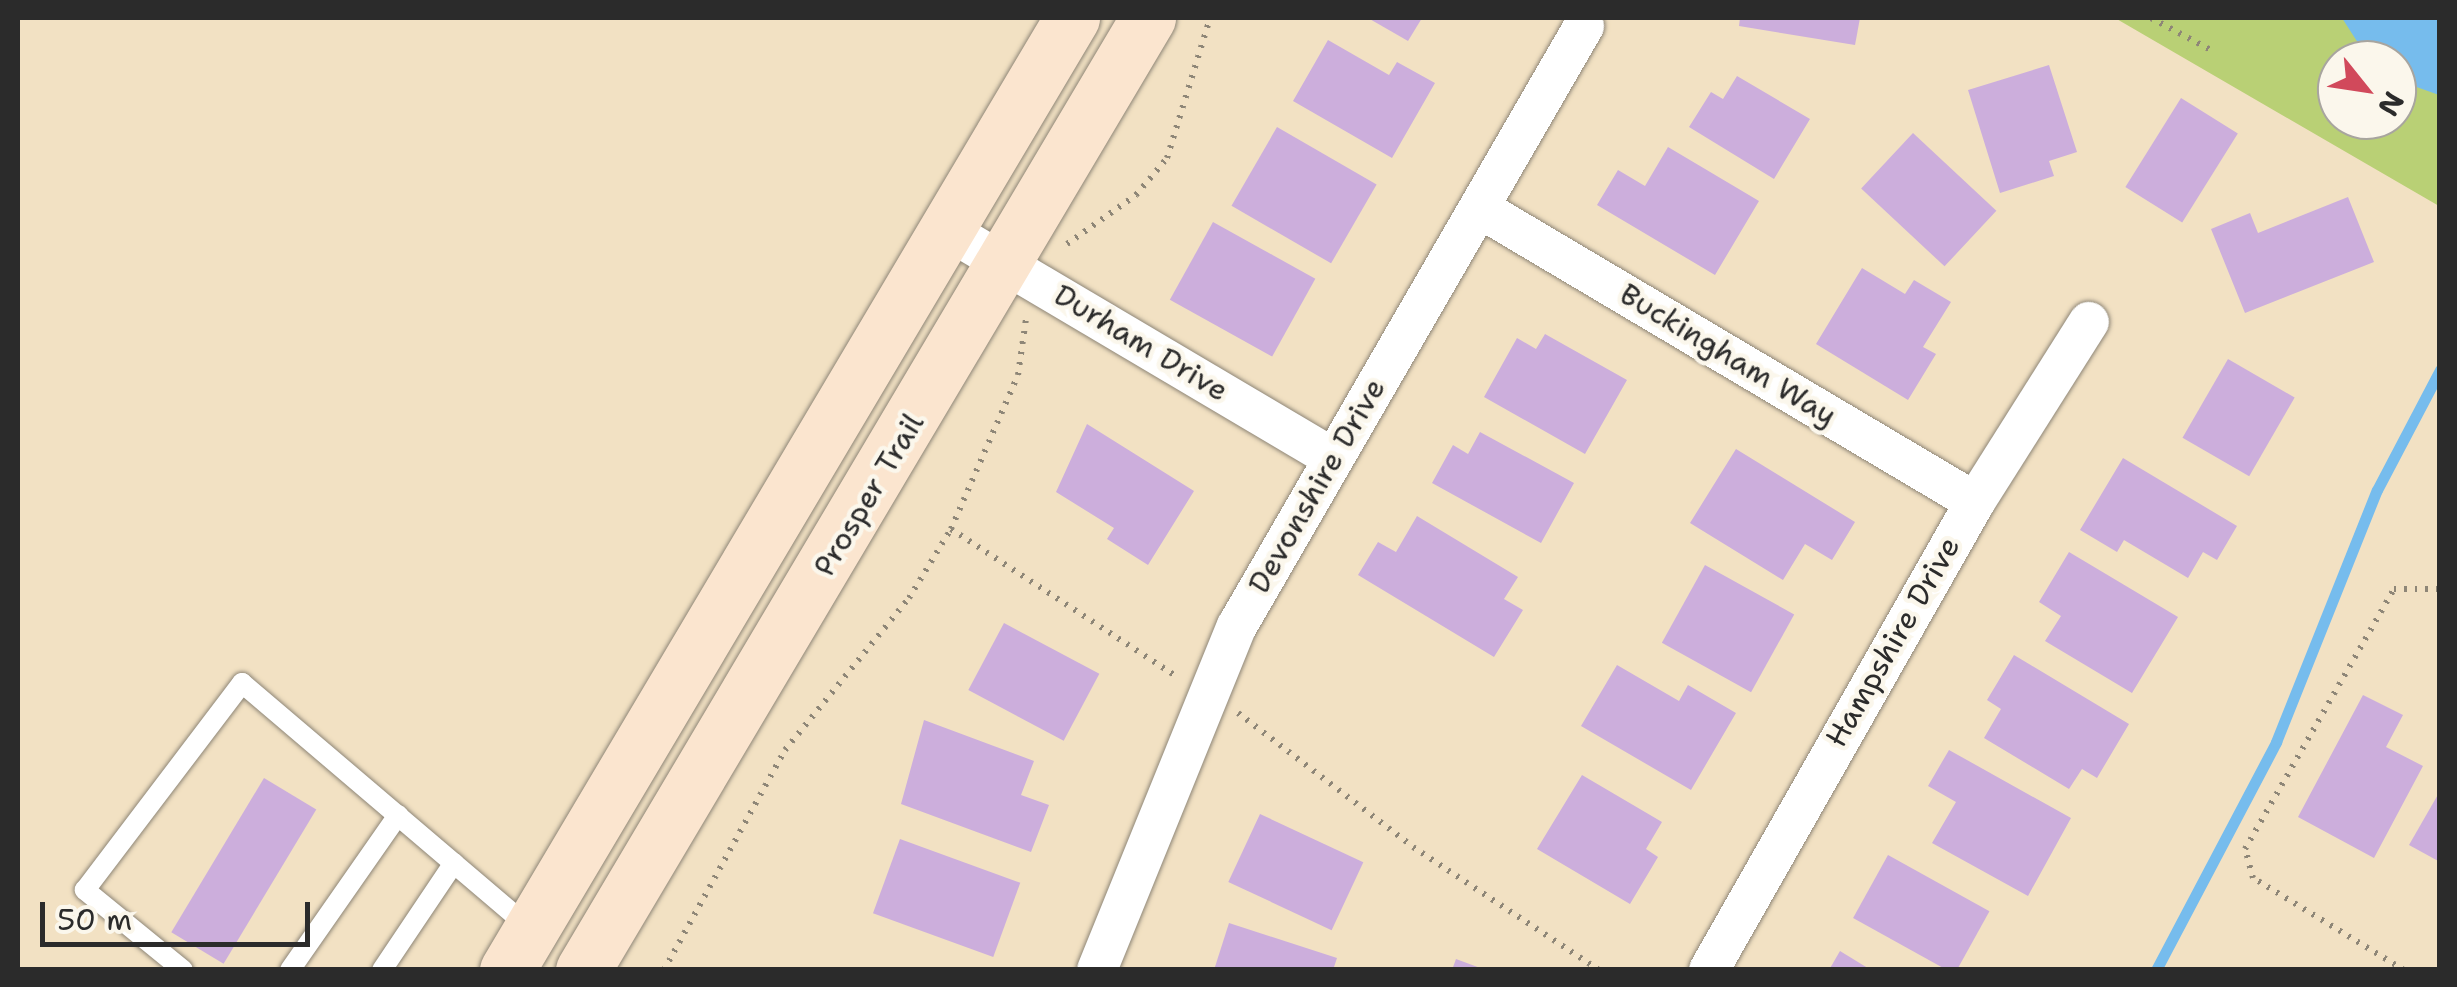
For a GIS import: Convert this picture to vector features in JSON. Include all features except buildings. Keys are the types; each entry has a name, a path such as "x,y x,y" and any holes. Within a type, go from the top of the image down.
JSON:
{"main road":[{"path":"585,966 519,949 949,231 1072,18"},
{"name":"Prosper Trail","path":"585,966 1025,274 1148,18"}],"street":[{"name":"Devonshire Drive","path":"1097,970 1203,693 1331,457 1481,209 1584,26"},
{"name":"Buckingham Way","path":"1481,209 1975,502"},
{"name":"Durham Drive","path":"949,231 1331,457"},
{"name":"Hampshire Drive","path":"1709,970 1975,502 2088,322"}],"lane":[{"path":"183,970 85,890 242,683 454,862 519,949"},
{"path":"290,970 398,815"},
{"path":"382,970 454,862"}],"path":[{"path":"664,970 776,764 909,598 951,529 1006,407 1025,274 1136,195 1167,158 1210,18"},
{"path":"2151,18 2210,49"},
{"path":"951,529 1182,680"},
{"path":"2404,970 2253,878 2245,850 2394,589 2440,589"},
{"path":"1226,707 1599,970"}],"green space":[{"path":"2115,18 2439,18 2439,206 2325,140 2417,140 2417,40 2317,40 2317,135"}],"water":[{"path":"2342,18 2439,18 2439,95 2417,87 2417,40 2356,40"}],"waterway":[{"path":"2156,970 2276,742 2377,490 2440,370"}]}
